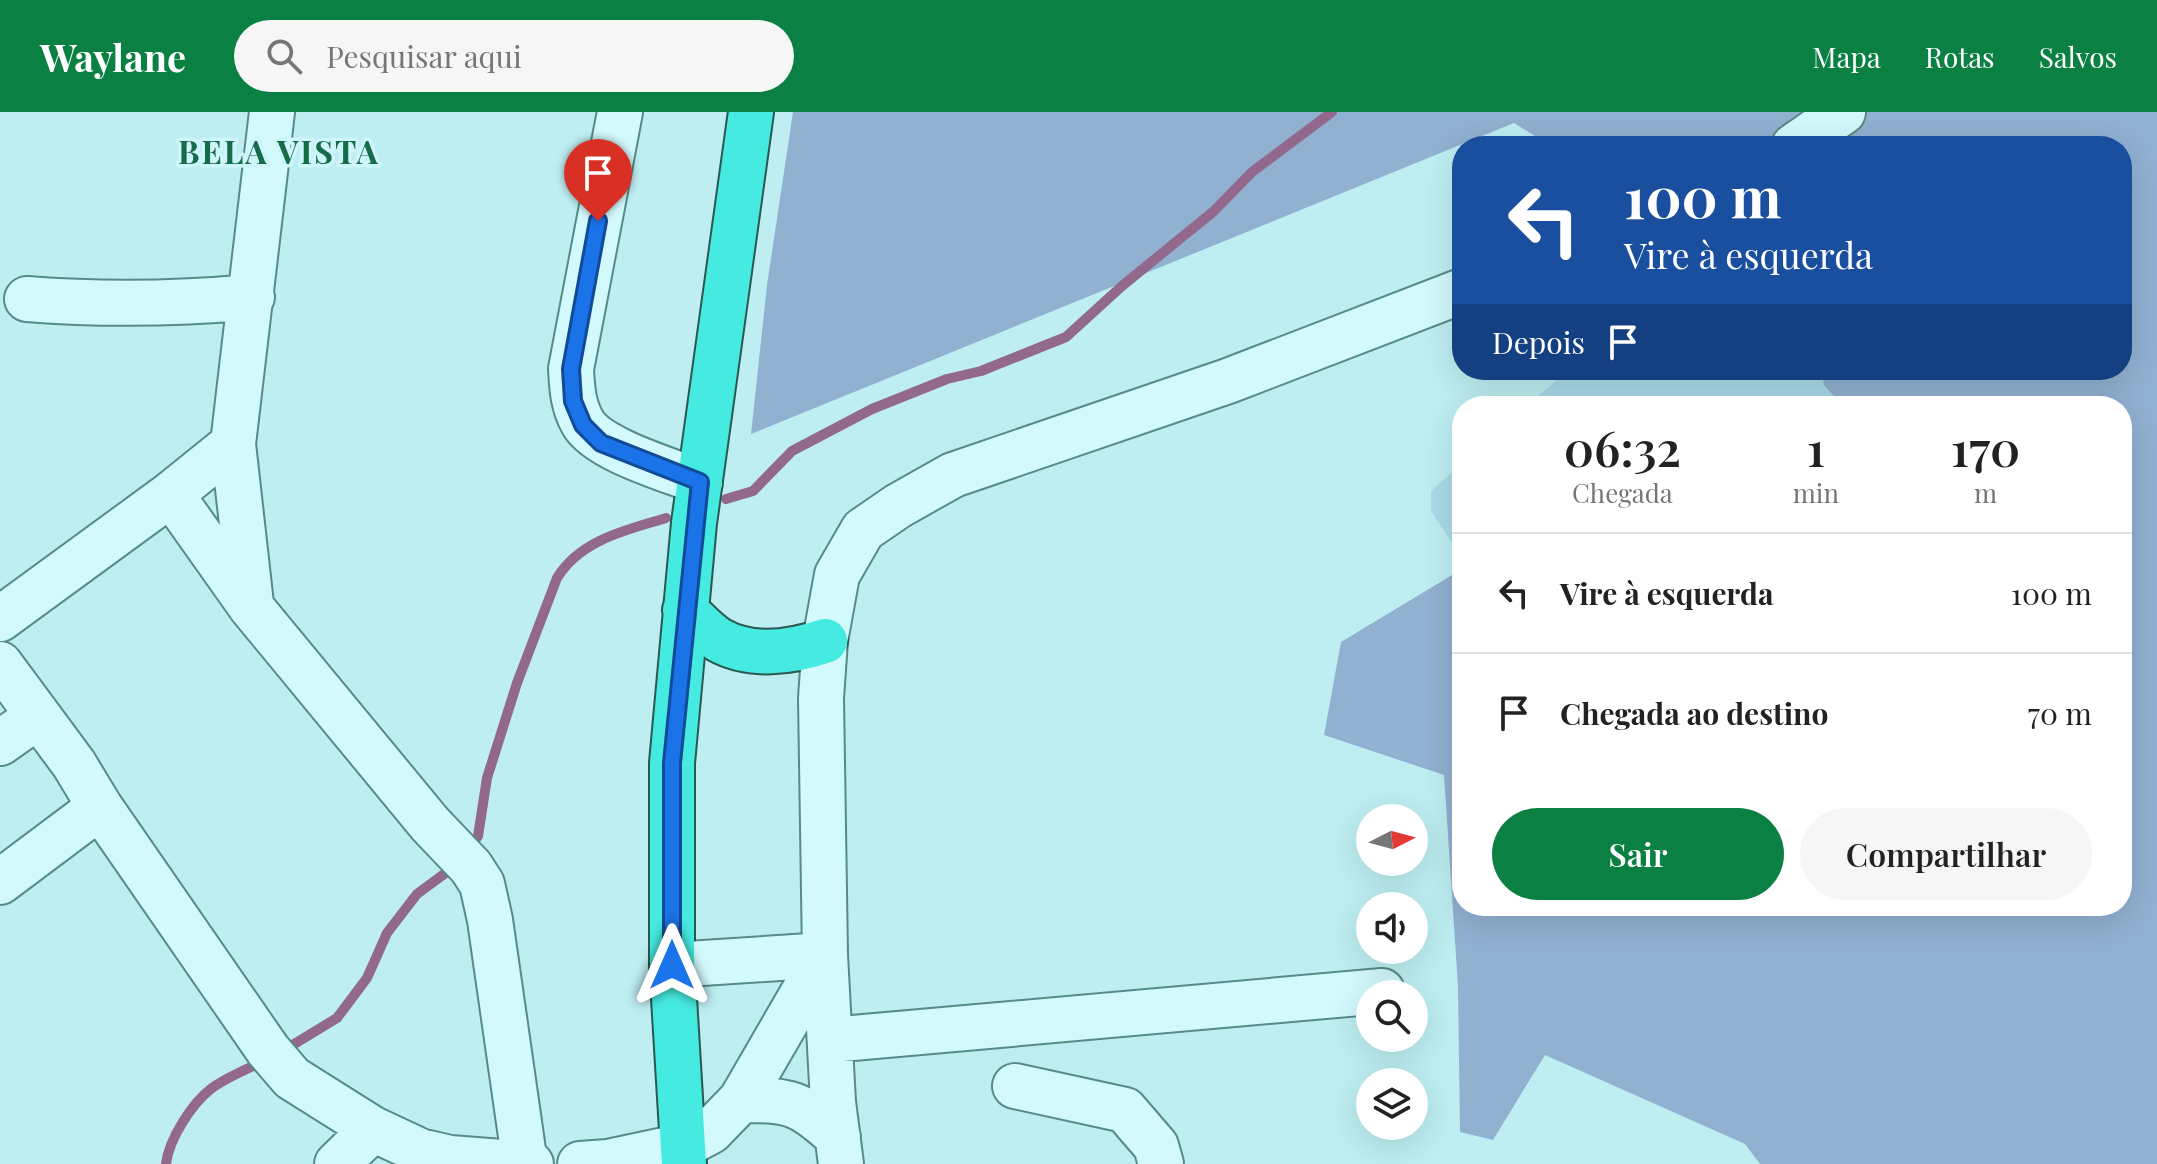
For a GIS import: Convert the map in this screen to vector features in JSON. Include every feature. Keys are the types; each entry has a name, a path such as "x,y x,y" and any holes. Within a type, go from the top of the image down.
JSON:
{"highway":[{"path":"684,1155 672,965 672,763 700,482 751,112"},
{"path":"685,610 718,639 736,646 769,651 800,649 825,641"}],"street":[{"path":"251,607 233,444 272,112"},
{"path":"620,112 571,369 573,401 583,425 601,443 700,482"},
{"path":"1808,136 1843,112"},
{"path":"839,1150 825,955 821,698 825,641 837,575 863,530 953,475 1228,381 1452,295"},
{"path":"27,299 96,304 181,304 252,297"},
{"path":"0,619 171,494 233,444"},
{"path":"171,494 251,607 430,824 471,867 482,884 525,1164"},
{"path":"0,664 74,764 100,807 280,1064 373,1129 428,1157 531,1164"},
{"path":"0,743 37,717"},
{"path":"0,882 100,807"},
{"path":"672,965 825,955"},
{"path":"598,1163 684,1155 711,1131 741,1100 825,955"},
{"path":"830,1040 1356,993"},
{"path":"1015,1086 1125,1110 1156,1146 1161,1164"},
{"path":"741,1100 775,1100 812,1113 839,1150"},
{"path":"337,1164 373,1129"}],"shaded area":[{"path":"793,112 2157,112 2157,1164 1760,1164 1745,1144 1545,1055 1493,1140 1460,1132 1458,987 1453,916 2132,916 2132,396 1834,396 1823,380 2132,380 2132,136 1535,136 1514,123 1482,136 1452,136 1452,148 751,434 767,285"},
{"path":"1557,380 1823,380 1824,385 1866,396 1538,396"},
{"path":"1452,472 1452,543 1431,511 1431,491"},
{"path":"1452,575 1452,896 1444,775 1324,735 1341,642"}],"waterway":[{"path":"726,499 753,491 792,451 872,409 1066,337 1122,286 1214,211 1252,172 1332,112"},
{"path":"467,851 478,836 487,778 517,683 557,578 578,554 591,545 620,532 666,518"},
{"path":"281,1052 337,1018 367,978 387,933 417,894 455,866"},
{"path":"166,1164 177,1133 204,1095 224,1080 264,1061"}],"district":[{"name":"BELA VISTA","path":"279,153"}],"route":[{"path":"598,221 571,369 573,401 583,425 601,443 700,482 672,763 672,965"}]}
